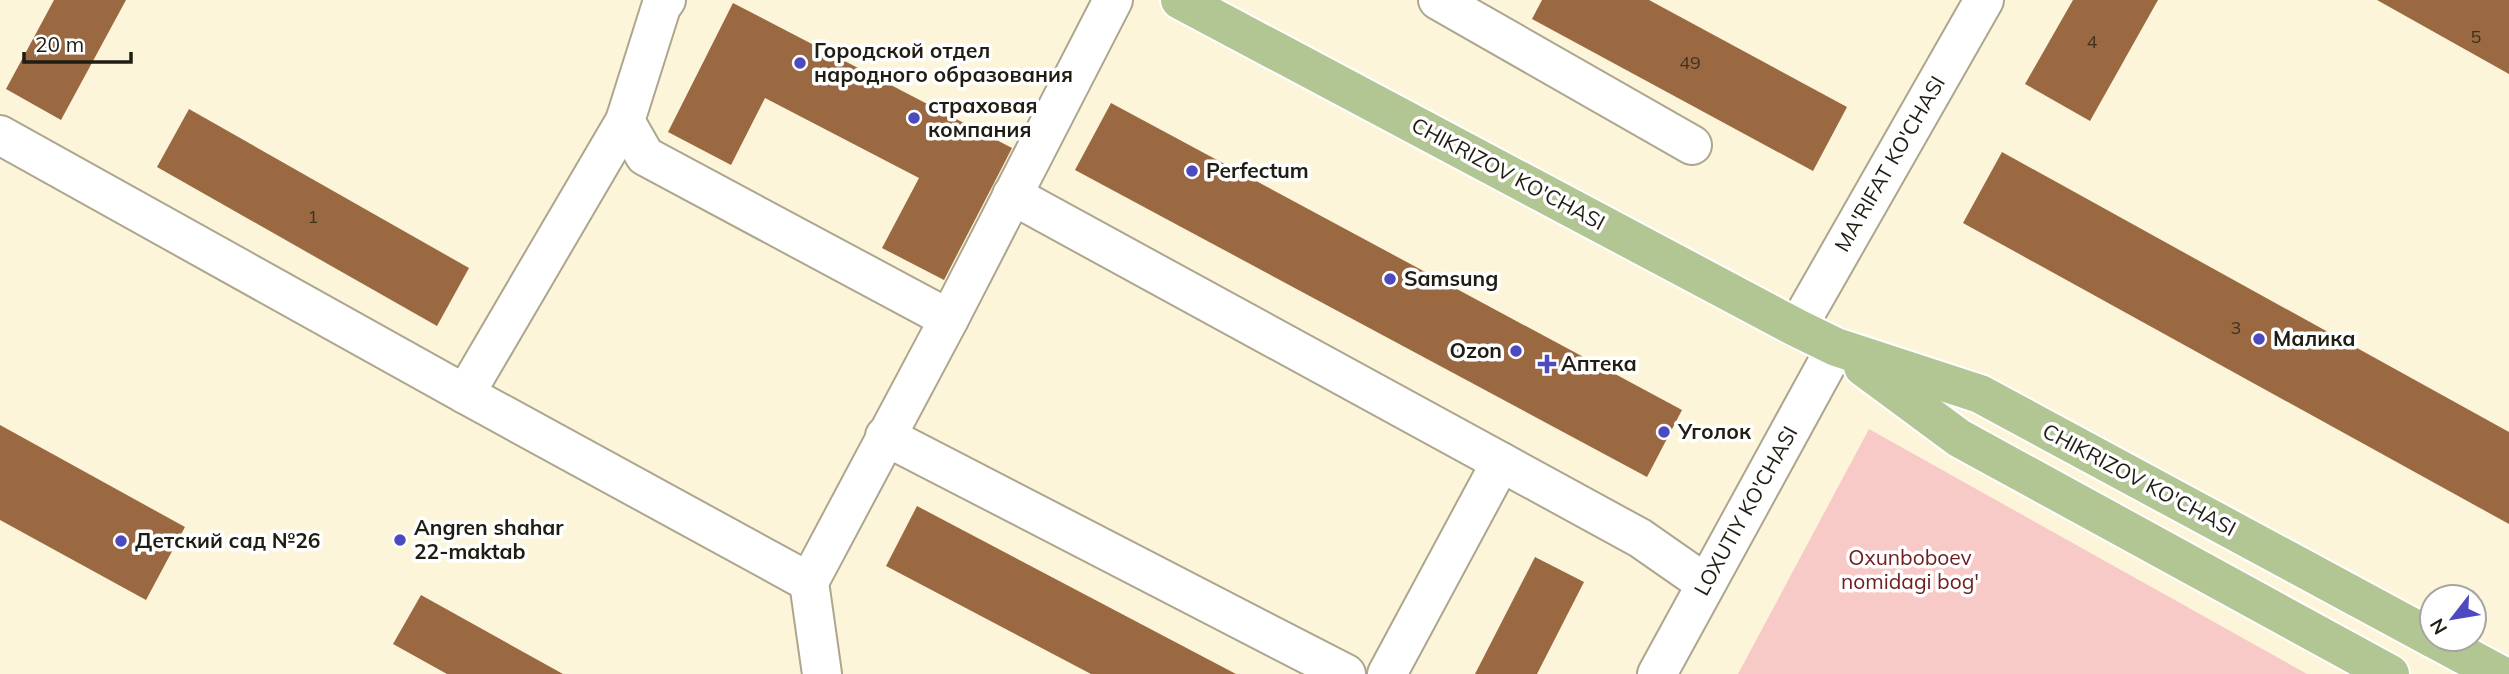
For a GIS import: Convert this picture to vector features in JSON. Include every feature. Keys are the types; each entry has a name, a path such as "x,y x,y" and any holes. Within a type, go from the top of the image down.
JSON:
{"main road":[{"name":"CHIKRIZOV KO'CHASI","path":"1180,0 1797,328 1836,347 1980,394 2418,630"},
{"name":"CHIKRIZOV KO'CHASI","path":"1836,347 1959,438 2390,674"},
{"name":"CHIKRIZOV KO'CHASI","path":"2460,653 2499,674"}],"street":[{"path":"822,674 808,582 949,319 1113,0"},
{"path":"1438,0 1692,145"},
{"name":"MA'RIFAT KO'CHASI","path":"1797,328 1983,0"},
{"path":"465,394 625,121 658,2"},
{"path":"625,121 645,156 949,319"},
{"path":"0,135 808,582"},
{"path":"1012,195 1640,538 1706,584"},
{"name":"LOXUTIY KO'CHASI","path":"1657,674 1836,347"},
{"path":"885,436 1346,674"},
{"path":"1387,674 1501,462"}],"green space":[{"name":"Oxunboboev nomidagi bog'","path":"1869,429 2307,674 1738,674"}],"building":[{"path":"54,0 126,0 61,120 6,89"},
{"path":"1542,0 1649,0 1847,107 1813,171 1532,19"},
{"path":"2073,0 2158,0 2090,121 2025,84"},
{"path":"2377,0 2509,0 2509,74"},
{"path":"733,3 1012,148 944,280 882,248 919,178 765,98 731,165 668,132"},
{"path":"1111,103 1682,410 1647,477 1075,170"},
{"path":"189,109 469,268 437,326 157,167"},
{"path":"2002,152 2509,432 2509,524 1963,223"},
{"path":"0,425 185,527 146,600 0,520"},
{"path":"917,506 1236,674 1091,674 886,566"},
{"path":"1535,557 1584,582 1537,674 1475,674"},
{"path":"421,595 563,674 447,674 393,644"}],"place":[{"name":"Городской отдел народного образования","path":"800,63"},
{"name":"страховая компания","path":"914,118"},
{"name":"Perfectum","path":"1192,171"},
{"name":"Samsung","path":"1390,279"},
{"name":"Малика","path":"2259,339"},
{"name":"Ozon","path":"1516,351"},
{"name":"Аптека","path":"1547,364"},
{"name":"Уголок","path":"1664,432"},
{"name":"Angren shahar 22-maktab","path":"400,540"},
{"name":"Детский сад №26","path":"121,541"}]}
